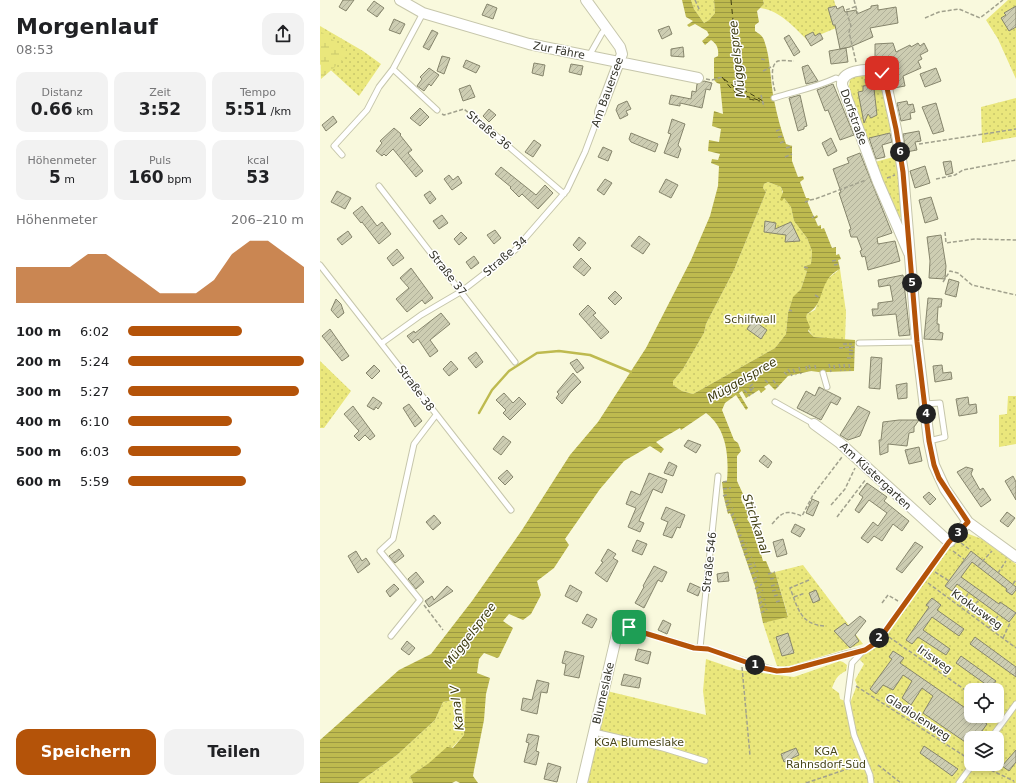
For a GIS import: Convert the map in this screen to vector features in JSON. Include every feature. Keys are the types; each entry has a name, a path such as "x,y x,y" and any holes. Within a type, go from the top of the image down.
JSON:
{"street":[{"name":"Zur Fähre","path":"400,0 423,13 529,44 698,78"},
{"name":"Am Bauersee","path":"586,0 620,47 622,54 600,112"},
{"name":"Dorfstraße","path":"909,253 874,180 840,78 872,70 882,73 885,79 896,129 903,172 917,342 929,441 934,465 939,478 968,522 1016,557"},
{"name":"Am Küstergarten","path":"814,424 840,443 954,545"},
{"path":"954,545 968,522"},
{"name":"Blumeslake","path":"582,783 617,634 621,628"}],"lane":[{"path":"342,154 334,146 367,110 393,69 423,13"},
{"path":"589,56 602,33 606,29"},
{"path":"393,69 437,110"},
{"path":"775,97 816,88 840,78"},
{"name":"Am Bauersee","path":"591,135 600,112"},
{"name":"Straße 36","path":"487,128 564,194"},
{"name":"Straße 34","path":"382,343 421,315 462,291 515,250 564,194 581,161 591,135"},
{"name":"Straße 37","path":"379,186 462,291 515,362"},
{"name":"Straße 38","path":"320,265 511,510"},
{"path":"857,345 917,342"},
{"path":"824,373 826,387"},
{"name":"Am Küstergarten","path":"775,402 814,424"},
{"path":"924,404 940,403 945,437 929,441"},
{"path":"391,636 420,600 380,551 393,540 414,444 436,415"},
{"name":"Straße 546","path":"700,648 718,476"},
{"path":"871,783 854,735 847,701 852,663 857,656 874,644 883,634 954,545"},
{"path":"621,628 629,627 641,632 708,649 777,671 790,670 845,654 865,650"},
{"path":"845,654 852,663"},
{"path":"997,731 1016,704"},
{"path":"594,732 663,748 705,761"},
{"path":"959,783 968,771"}],"path":[{"path":"695,0 700,11"},
{"path":"854,0 858,6 858,14"},
{"path":"925,18 938,12 959,9 980,18 1003,0"},
{"path":"856,64 849,32 851,26 846,10 858,6"},
{"path":"761,60 767,60"},
{"path":"775,97 772,71 778,62 794,61"},
{"path":"763,71 771,68"},
{"path":"714,80 722,77"},
{"path":"865,79 866,86"},
{"path":"761,95 764,107"},
{"name":"Straße 36","path":"437,110 444,116 464,109 487,128"},
{"path":"776,131 781,129"},
{"path":"919,144 1016,129"},
{"path":"778,137 783,136"},
{"path":"780,143 785,142"},
{"path":"786,148 792,146"},
{"path":"785,157 792,154"},
{"path":"936,179 955,175 963,170 1016,160"},
{"path":"807,201 903,172"},
{"path":"945,232 946,244 975,239 1016,240"},
{"path":"832,262 838,260"},
{"path":"834,265 839,264"},
{"path":"804,267 808,268"},
{"path":"943,282 950,271 958,273 972,285 1016,295"},
{"path":"815,295 820,298"},
{"path":"843,344 857,345"},
{"path":"839,348 857,345"},
{"path":"849,350 856,351"},
{"path":"849,354 854,354"},
{"path":"847,358 854,358"},
{"path":"829,364 830,372"},
{"path":"834,364 835,372"},
{"path":"839,364 841,371"},
{"path":"844,364 845,371"},
{"path":"849,364 850,371"},
{"path":"809,365 811,371"},
{"path":"815,365 816,371"},
{"path":"806,366 807,372"},
{"path":"799,367 801,374"},
{"path":"788,369 792,376"},
{"path":"793,369 796,375"},
{"path":"784,372 788,376"},
{"path":"765,380 769,384"},
{"path":"772,380 778,386"},
{"path":"753,384 749,387 754,394"},
{"path":"751,390 755,386"},
{"path":"744,390 750,396"},
{"path":"772,524 781,514 790,512 802,516 813,495 843,455"},
{"path":"831,505 845,489 856,467"},
{"path":"837,517 867,477"},
{"path":"722,482 730,481"},
{"path":"723,489 731,488"},
{"path":"723,496 729,494"},
{"path":"724,502 731,499"},
{"path":"726,506 731,502"},
{"path":"727,511 733,508"},
{"path":"731,516 735,512"},
{"path":"733,521 737,517"},
{"path":"735,526 740,523"},
{"path":"737,532 741,528"},
{"path":"738,537 743,534"},
{"path":"740,542 745,540"},
{"path":"741,546 747,543"},
{"path":"954,545 969,549"},
{"path":"954,545 965,560"},
{"path":"743,550 749,548"},
{"path":"744,555 750,552"},
{"path":"978,566 991,552"},
{"path":"746,560 752,557"},
{"path":"998,573 1006,562"},
{"path":"748,565 755,563"},
{"path":"749,569 756,566"},
{"path":"751,574 758,571"},
{"path":"768,574 775,572"},
{"path":"936,573 949,581"},
{"path":"753,579 759,576"},
{"path":"770,579 776,578"},
{"path":"754,583 759,579"},
{"path":"809,580 790,588 803,619 811,624 824,626"},
{"path":"1013,584 1016,580"},
{"path":"756,589 762,584"},
{"path":"771,586 778,584"},
{"name":"Krokusweg","path":"929,584 1016,648"},
{"path":"772,591 779,589"},
{"path":"757,594 763,590"},
{"path":"960,607 969,592"},
{"path":"794,597 805,593"},
{"path":"774,596 781,594"},
{"path":"882,603 888,594 899,602"},
{"path":"758,599 763,595"},
{"path":"420,600 443,630"},
{"path":"759,604 765,600"},
{"path":"776,602 782,600"},
{"path":"967,612 979,600"},
{"path":"760,608 766,604"},
{"path":"761,613 767,609"},
{"path":"989,628 998,616"},
{"path":"1003,638 1010,623"},
{"name":"Irisweg","path":"889,637 964,689"},
{"path":"742,661 750,756"},
{"name":"Gladiolenweg","path":"856,686 964,755"},
{"path":"806,783 865,764"},
{"path":"878,765 901,783"},
{"path":"993,771 1014,781"}],"green space":[{"path":"691,0 714,0 715,13 704,23 694,9"},
{"path":"763,0 834,0 841,26 807,40 780,16 774,12 760,8 764,4"},
{"path":"1008,0 1016,0 1016,79 998,39 986,20"},
{"path":"320,26 363,51 381,64 359,96 323,63 320,65"},
{"path":"320,31 346,49 344,59 321,79"},
{"path":"874,73 881,80 892,132 865,140 849,86 850,80 853,76"},
{"path":"1016,98 1016,137 982,143 981,107"},
{"path":"897,156 902,218 899,217 875,162"},
{"name":"Schilfwall","path":"768,182 781,187 784,198 791,207 794,221 807,238 812,251 811,264 805,266 804,270 807,271 801,289 793,298 788,313 786,334 775,348 693,394 682,391 673,385 673,381 683,369 704,333 706,324 734,270 766,192 763,188 764,184"},
{"path":"840,269 846,312 845,340 814,337 807,326 807,314 815,310 826,280"},
{"path":"320,361 351,391 324,428 320,428"},
{"path":"1008,396 1016,396 1016,444 999,447 999,415 1007,414"},
{"path":"966,533 982,539 1016,564 1016,783 585,783 607,691 706,715 703,691 706,659 738,670 794,677 840,661 847,665 846,671 840,674 832,688 839,693 840,699 850,703 857,685 855,680 864,664 860,660 861,657 876,647 885,637 951,546 962,534"},
{"path":"803,565 863,644 786,667 777,666 763,623 788,616 775,572"},
{"path":"467,698 464,735 452,748 410,776 413,783 358,783 397,755 435,720 443,702"}],"water":[{"name":"Müggelspree","path":"682,0 691,0 694,9 704,23 715,13 714,0 763,0 764,4 757,11 759,22 755,25 755,31 762,37 766,47 774,100 781,128 786,144 792,146 792,161 798,177 803,176 804,179 800,182 806,198 809,198 810,200 807,201 814,217 817,215 818,217 815,219 818,226 821,225 821,229 824,228 832,248 836,247 836,255 839,254 841,259 838,260 840,269 828,279 817,304 807,314 806,318 810,327 808,331 814,337 855,340 854,371 826,373 811,371 788,376 775,390 769,384 764,387 766,389 761,393 759,390 746,398 742,391 739,393 748,408 746,410 736,395 725,403 722,410 734,440 738,443 741,451 737,456 737,481 743,494 741,499 743,504 748,507 749,515 747,519 757,534 755,539 758,546 761,545 764,553 761,554 763,561 766,561 771,573 775,572 788,617 763,623 755,586 730,513 728,514 724,498 722,482 727,481 728,472 725,444 718,427 713,419 706,413 681,430 680,428 656,442 664,449 661,453 650,446 624,461 600,489 565,539 569,545 554,568 537,581 541,595 531,614 523,620 509,614 503,621 513,628 499,657 497,658 484,653 479,659 477,673 490,678 486,694 484,720 473,776 478,783 460,783 456,781 452,783 413,783 410,776 429,763 447,747 453,748 464,735 466,698 443,702 435,720 397,755 358,783 320,783 320,740 399,670 431,654 472,601 522,530 570,455 598,422 646,348 691,260 710,216 718,186 719,166 711,163 712,159 718,160 720,154 708,151 709,140 719,142 721,129 712,126 714,111 723,114 720,84 714,80 714,58 718,56 717,47 711,40 705,45 702,41 709,35 707,31 695,24 689,27 687,25 693,21 686,17","holes":["768,182 781,187 783,192 780,200 782,201 784,198 791,207 794,221 807,238 812,251 811,264 805,266 804,270 807,271 801,289 793,297 788,313 786,334 775,348 693,394 682,391 673,385 673,381 683,369 704,333 706,324 734,270 766,192 763,188 764,184"]}],"building":[{"path":"343,0 354,0 346,11 339,7"},
{"path":"374,1 384,8 377,17 367,10"},
{"path":"487,4 497,8 493,19 482,15"},
{"path":"878,5 878,10 896,7 898,23 870,28 873,37 850,47 840,49 835,25 833,25 828,8 836,6 837,9 843,6 845,12 856,10 857,14 871,8 871,6"},
{"path":"1016,6 1016,27 1009,31 1001,18 1006,15 1004,13"},
{"path":"394,19 405,24 400,34 389,30"},
{"path":"669,26 672,34 662,39 658,30"},
{"path":"432,30 438,33 429,50 423,47"},
{"path":"813,32 815,36 820,33 823,39 811,46 805,36"},
{"path":"789,35 800,52 794,56 784,38"},
{"path":"893,43 896,52 918,43 920,46 924,43 928,51 920,55 922,59 918,61 921,68 903,76 905,86 894,88 886,61 875,61 875,44"},
{"path":"683,47 684,57 671,56 671,49"},
{"path":"846,48 848,62 831,64 829,51"},
{"path":"442,56 450,58 444,74 437,71"},
{"path":"466,60 480,66 476,73 463,67"},
{"path":"534,63 545,65 543,76 532,73"},
{"path":"571,64 583,66 581,75 569,72"},
{"path":"808,65 818,81 806,84 802,67"},
{"path":"429,68 439,75 431,86 429,84 424,91 417,86 422,79 420,77"},
{"path":"936,68 941,81 925,87 920,74"},
{"path":"704,81 712,83 710,90 706,89 702,108 680,103 680,106 669,104 671,95 691,99 692,91 696,92 697,84"},
{"path":"833,84 854,135 840,140 828,110 825,111 817,90"},
{"path":"470,85 475,97 463,101 459,89"},
{"path":"870,85 871,89 874,89 877,115 871,118 868,114 864,123 858,92 863,91 863,86"},
{"path":"800,95 807,126 798,131 789,98"},
{"path":"627,101 631,109 626,111 628,115 620,119 616,110 618,105"},
{"path":"907,101 908,105 913,104 915,112 910,113 911,119 901,121 897,103"},
{"path":"936,103 944,131 933,134 922,107"},
{"path":"420,108 429,117 420,126 410,118"},
{"path":"489,109 496,115 489,122 483,116"},
{"path":"333,116 337,122 326,131 322,125"},
{"path":"672,119 685,124 678,145 681,149 678,158 664,153 671,134 668,133"},
{"path":"394,128 401,134 400,135 412,150 408,153 423,171 416,177 393,149 386,156 384,154 382,156 376,151 382,143 380,141"},
{"path":"919,131 921,141 915,142 917,150 906,152 903,134"},
{"path":"631,133 658,144 655,152 631,142 629,139"},
{"path":"890,133 892,142 882,145 885,157 876,159 869,138"},
{"path":"831,138 837,151 828,156 822,143"},
{"path":"534,140 541,145 533,157 525,152"},
{"path":"603,147 612,151 608,161 598,157"},
{"path":"860,153 892,233 877,238 878,244 895,241 900,261 868,270 865,256 862,257 860,251 862,250 857,237 851,237 849,230 851,229 833,169 849,163 847,158"},
{"path":"951,161 953,173 946,175 943,162"},
{"path":"925,166 930,183 915,188 910,171"},
{"path":"501,167 536,195 545,185 553,193 538,209 522,194 519,197 510,188 511,187 495,174"},
{"path":"449,175 453,180 458,176 462,183 452,190 444,179"},
{"path":"605,179 612,183 604,195 597,190"},
{"path":"666,179 678,185 671,198 659,192"},
{"path":"337,191 351,198 345,209 331,202"},
{"path":"430,191 436,199 430,204 424,195"},
{"path":"931,197 938,219 925,223 919,200"},
{"path":"362,206 377,226 382,222 391,234 379,244 353,213"},
{"path":"442,215 448,223 439,229 433,221"},
{"path":"765,221 776,223 775,229 791,222 800,241 785,242 786,235 764,232"},
{"path":"495,230 501,238 494,244 487,235"},
{"path":"348,231 352,237 342,245 337,239"},
{"path":"461,232 467,238 459,245 454,239"},
{"path":"941,235 946,266 945,279 929,278 930,261 927,237"},
{"path":"639,236 650,244 643,254 631,246"},
{"path":"579,237 586,243 579,251 573,245"},
{"path":"397,249 404,258 393,266 387,258"},
{"path":"474,256 479,263 471,269 466,262"},
{"path":"581,258 591,268 584,276 573,267"},
{"path":"411,268 433,298 425,304 422,300 407,312 396,299 409,288 400,278"},
{"path":"903,275 910,335 899,336 896,314 873,316 872,309 878,309 878,303 893,301 890,285 879,287 878,280"},
{"path":"949,279 959,282 956,297 945,294"},
{"path":"615,291 622,298 615,305 608,298"},
{"path":"928,298 942,299 941,307 938,307 937,324 939,324 939,332 943,333 942,340 924,339"},
{"path":"336,299 341,304 344,313 338,318 331,310"},
{"path":"588,305 596,313 593,315 609,332 601,339 579,314"},
{"path":"441,313 450,324 430,340 438,351 430,357 418,339 413,343 407,336 414,331 415,333"},
{"path":"753,320 767,330 761,339 747,329"},
{"path":"330,329 349,356 342,361 322,336"},
{"path":"476,352 483,362 476,368 468,358"},
{"path":"871,357 882,358 880,389 869,388"},
{"path":"577,359 584,368 577,373 570,363"},
{"path":"451,361 458,369 449,376 443,369"},
{"path":"374,365 380,371 372,379 366,373"},
{"path":"942,365 943,373 951,372 952,379 935,382 933,366"},
{"path":"573,373 581,382 562,404 556,398 559,394 557,392"},
{"path":"907,383 907,398 898,399 896,385"},
{"path":"819,387 841,398 837,405 831,402 821,420 797,408 806,391 815,396"},
{"path":"504,393 513,403 519,397 526,404 510,420 503,413 506,410 496,400"},
{"path":"373,397 382,403 378,409 376,407 374,410 367,406"},
{"path":"968,397 969,405 976,404 977,413 959,416 956,399"},
{"path":"409,404 422,421 415,427 403,408"},
{"path":"353,406 375,436 370,440 365,435 359,441 354,436 359,431 344,414"},
{"path":"858,406 870,412 860,436 848,440 840,435"},
{"path":"919,420 914,427 914,432 909,433 907,446 888,444 888,452 880,455 879,440 881,440 883,422"},
{"path":"503,436 511,442 501,455 493,449"},
{"path":"688,440 701,445 696,453 684,446"},
{"path":"919,447 922,461 909,464 905,450"},
{"path":"764,455 772,462 768,468 759,461"},
{"path":"669,462 677,466 673,476 664,473"},
{"path":"966,467 973,469 971,474 980,490 983,488 991,500 981,507 957,472"},
{"path":"507,470 513,477 505,485 498,478"},
{"path":"649,473 667,480 662,493 653,489 639,521 644,523 640,532 628,527 636,508 626,504 631,491 640,495"},
{"path":"1013,476 1016,482 1016,500 1005,481"},
{"path":"867,483 887,497 884,501 909,521 902,531 893,524 882,541 874,536 868,543 861,538 873,522 878,526 887,513 869,500 859,513 855,510 863,497 859,494"},
{"path":"929,492 936,499 930,505 923,497"},
{"path":"812,499 819,502 813,516 806,513"},
{"path":"666,507 685,515 680,528 677,527 672,538 663,535 668,522 661,519"},
{"path":"1007,512 1015,518 1008,527 1000,521"},
{"path":"434,515 441,523 433,530 426,522"},
{"path":"795,524 805,529 800,537 791,532"},
{"path":"783,539 787,554 777,557 773,542"},
{"path":"637,540 647,544 642,555 632,551"},
{"path":"915,542 923,547 902,573 896,569"},
{"path":"399,549 404,556 395,563 389,556"},
{"path":"608,549 616,554 613,558 618,561 607,582 595,573 603,562 601,561"},
{"path":"356,551 362,561 366,558 370,564 358,573 348,556"},
{"path":"971,551 1016,587 1016,590 1012,595 1006,591 1007,589 972,562 961,577 999,604 1000,602 1016,613 1009,622 957,584 952,591 945,586"},
{"path":"654,566 667,572 662,582 658,580 644,608 635,603"},
{"path":"416,572 424,582 416,589 408,579"},
{"path":"728,572 729,581 718,582 717,574"},
{"path":"690,583 701,588 698,596 687,591"},
{"path":"394,584 399,589 390,597 386,591"},
{"path":"570,585 582,592 577,602 565,596"},
{"path":"447,586 453,591 429,607 425,601 432,596 434,600"},
{"path":"816,590 820,600 813,603 809,593"},
{"path":"932,598 941,605 937,610 964,629 959,636 932,617 923,630 950,649 946,655 918,637 912,644 906,640 929,607 926,605"},
{"path":"587,614 597,619 592,628 582,623"},
{"path":"860,616 866,621 855,635 859,641 850,648 834,631 845,623 848,626"},
{"path":"663,620 671,624 667,634 658,630"},
{"path":"788,633 794,653 782,656 776,637"},
{"path":"975,637 1016,667 1016,677 970,644"},
{"path":"407,641 415,648 409,655 401,649"},
{"path":"638,649 651,652 648,664 635,660"},
{"path":"565,651 584,656 579,678 564,675 566,664 562,663"},
{"path":"893,651 904,658 900,663 964,707 964,723 987,724 982,731 964,731 964,741 923,713 933,696 922,688 911,705 902,698 912,681 903,675 893,690 883,685 876,694 870,689 892,659 889,657"},
{"path":"961,656 996,681 995,683 984,683 956,663"},
{"path":"624,674 641,678 639,688 621,685"},
{"path":"537,680 549,683 547,693 541,692 537,714 521,710 523,698 532,700"},
{"path":"528,734 539,736 536,751 539,752 536,765 524,762 529,743 526,742"},
{"path":"924,746 958,769 952,776 920,753"},
{"path":"796,748 799,755 784,762 781,754"},
{"path":"1016,750 1016,762 1009,771 1004,767 1004,764"},
{"path":"548,763 561,767 557,782 544,779"}],"waterway":[{"path":"479,413 492,390 509,371 537,353 559,351 590,355 631,372"}],"ferry route":[{"path":"731,0 739,81 744,90 763,101"},
{"path":"722,77 730,88 742,97 760,101"},
{"path":"724,79 746,96 758,100"}],"route":[{"path":"629,627 694,648 708,649 763,668 777,671 790,670 845,654 865,650 874,644 883,634 949,542 968,522 939,478 934,465 929,443 917,342 903,172 896,126 885,79 882,73"}],"water label":[{"name":"Stichkanal","path":"756,524"},
{"name":"Kanal V","path":"457,708"}],"park label":[{"name":"KGA Blumeslake","path":"639,742"},
{"name":"KGA Rahnsdorf-Süd","path":"826,757"}]}
